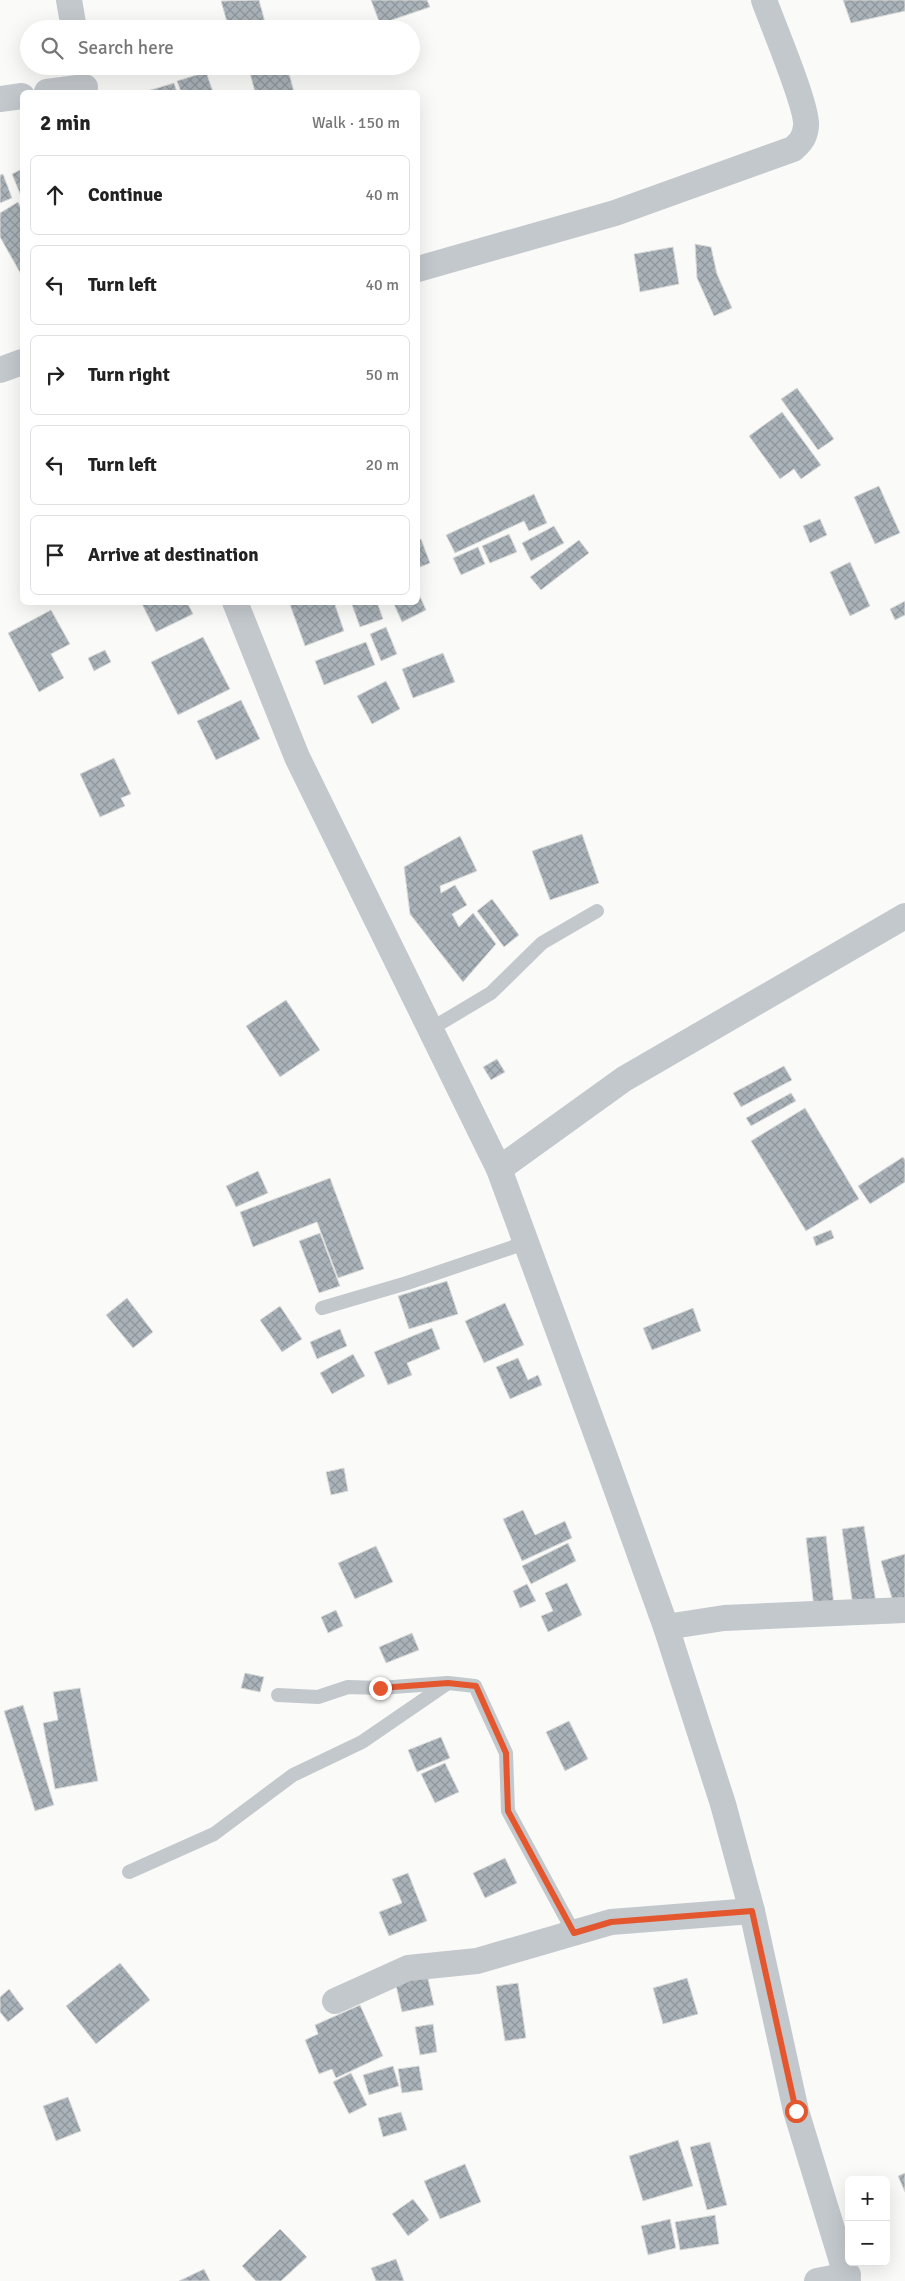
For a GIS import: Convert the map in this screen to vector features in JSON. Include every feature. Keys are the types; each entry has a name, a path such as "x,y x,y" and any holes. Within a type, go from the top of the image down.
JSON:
{"street":[{"path":"69,0 72,20"},
{"path":"420,268 615,213 793,149 803,140 807,124 801,102 764,0"},
{"path":"54,90 84,82"},
{"path":"0,99 20,96"},
{"path":"0,370 20,363"},
{"path":"236,605 297,758 429,1030 499,1169 666,1627 723,1804 752,1911 796,2111 848,2278 817,2281"},
{"path":"499,1169 624,1079 905,916"},
{"path":"666,1627 724,1618 905,1610"},
{"path":"335,2001 408,1968 477,1962 611,1922 752,1911"}],"lane":[{"path":"429,1030 491,993 542,943 597,911"},
{"path":"322,1308 407,1283 525,1243"},
{"path":"129,1872 214,1834 293,1776 362,1742 448,1683"},
{"path":"278,1695 318,1697 348,1687 380,1688 448,1683 476,1686 506,1753 508,1811 574,1933"}],"building":[{"path":"259,0 264,20 226,20 221,1"},
{"path":"371,0 427,0 430,7 392,20 378,20"},
{"path":"843,0 905,0 905,11 851,23"},
{"path":"196,75 207,75 212,90 180,90 177,81"},
{"path":"250,75 289,75 293,90 254,90"},
{"path":"174,83 176,90 151,90"},
{"path":"20,170 20,194 12,174"},
{"path":"3,174 12,198 0,203 0,175"},
{"path":"18,202 20,206 20,272 0,237 0,213"},
{"path":"695,244 711,247 717,274 732,308 714,316 697,278"},
{"path":"673,247 679,284 640,292 634,254"},
{"path":"797,388 834,439 818,450 781,399"},
{"path":"782,412 821,465 801,479 794,469 780,479 749,436"},
{"path":"879,486 900,533 875,544 854,497"},
{"path":"534,494 547,523 529,531 524,521 455,553 446,535"},
{"path":"820,519 827,535 810,543 803,526"},
{"path":"554,526 564,543 531,561 522,543"},
{"path":"509,534 517,552 490,563 482,546"},
{"path":"420,539 430,563 420,567"},
{"path":"579,540 589,553 541,590 530,577"},
{"path":"478,547 485,564 461,575 453,558"},
{"path":"850,562 870,606 850,616 830,572"},
{"path":"420,596 426,610 402,622 394,605 420,605"},
{"path":"905,601 905,615 895,620 890,609"},
{"path":"142,605 188,605 193,614 156,632"},
{"path":"290,605 335,605 344,631 305,646"},
{"path":"352,605 378,605 383,619 360,627"},
{"path":"51,610 70,644 51,654 64,678 39,692 8,633"},
{"path":"386,627 397,654 381,661 370,634"},
{"path":"203,637 230,689 178,715 151,662"},
{"path":"366,642 375,665 324,685 315,661"},
{"path":"105,650 111,662 94,671 88,658"},
{"path":"443,653 455,682 413,698 402,669"},
{"path":"386,681 400,709 372,724 357,696"},
{"path":"241,700 260,739 216,760 197,721"},
{"path":"114,758 131,794 121,798 125,806 100,817 80,774"},
{"path":"582,834 599,883 550,900 532,851"},
{"path":"460,836 477,871 440,886 441,893 455,885 467,905 452,914 459,927 473,913 496,944 463,982 410,914 404,867"},
{"path":"492,899 519,935 504,947 477,911"},
{"path":"286,1000 320,1050 280,1077 246,1026"},
{"path":"497,1059 505,1072 491,1080 483,1067"},
{"path":"784,1066 792,1080 741,1107 733,1093"},
{"path":"791,1093 796,1101 751,1126 746,1118"},
{"path":"805,1108 859,1199 806,1231 751,1141"},
{"path":"903,1157 905,1160 905,1182 870,1204 858,1186"},
{"path":"258,1171 268,1193 236,1207 226,1186"},
{"path":"330,1178 364,1269 338,1278 317,1222 253,1247 240,1212"},
{"path":"831,1230 834,1238 816,1246 813,1237"},
{"path":"320,1233 340,1286 319,1293 299,1241"},
{"path":"447,1281 458,1314 409,1329 398,1296"},
{"path":"127,1298 153,1332 133,1348 106,1315"},
{"path":"505,1303 524,1345 484,1363 465,1321"},
{"path":"280,1306 302,1339 282,1352 260,1320"},
{"path":"693,1308 701,1331 652,1350 643,1328"},
{"path":"432,1328 440,1349 407,1363 412,1375 388,1385 374,1352"},
{"path":"340,1329 347,1346 317,1359 310,1342"},
{"path":"353,1354 365,1376 332,1394 320,1373"},
{"path":"518,1358 528,1380 538,1375 542,1385 510,1399 496,1367"},
{"path":"344,1468 348,1491 331,1495 326,1472"},
{"path":"523,1510 535,1535 565,1521 572,1538 522,1561 503,1519"},
{"path":"864,1526 877,1609 854,1613 842,1529"},
{"path":"826,1536 834,1605 814,1608 806,1538"},
{"path":"568,1543 576,1561 531,1584 522,1566"},
{"path":"376,1546 393,1582 355,1599 338,1563"},
{"path":"905,1554 905,1602 894,1605 881,1561"},
{"path":"567,1583 582,1615 548,1632 541,1616 553,1611 545,1593"},
{"path":"527,1584 536,1601 520,1608 513,1591"},
{"path":"336,1610 343,1626 328,1633 321,1617"},
{"path":"412,1633 419,1650 386,1663 379,1647"},
{"path":"245,1673 264,1677 260,1692 241,1688"},
{"path":"80,1688 98,1781 55,1789 43,1723 58,1720 53,1692"},
{"path":"23,1705 54,1805 35,1811 4,1711"},
{"path":"569,1721 588,1759 565,1771 546,1732"},
{"path":"441,1737 450,1758 417,1772 408,1750"},
{"path":"445,1763 459,1792 435,1803 421,1774"},
{"path":"505,1858 517,1883 485,1898 473,1873"},
{"path":"408,1873 427,1921 389,1936 379,1912 402,1903 392,1879"},
{"path":"120,1963 150,2000 96,2044 66,2006"},
{"path":"427,1974 434,2005 402,2012 395,1981"},
{"path":"687,1978 698,2014 663,2024 653,1988"},
{"path":"518,1983 526,2038 505,2041 496,1986"},
{"path":"9,1989 24,2009 8,2022 0,2012 0,1997"},
{"path":"360,2005 383,2056 336,2078 332,2069 319,2074 305,2040 318,2034 315,2025"},
{"path":"433,2024 437,2052 420,2055 415,2027"},
{"path":"393,2066 399,2086 369,2095 363,2075"},
{"path":"419,2066 423,2090 402,2093 398,2069"},
{"path":"351,2073 367,2105 349,2114 333,2082"},
{"path":"68,2097 81,2131 56,2141 43,2106"},
{"path":"401,2112 407,2130 383,2137 378,2118"},
{"path":"678,2140 693,2186 643,2201 629,2156"},
{"path":"710,2142 727,2205 707,2210 690,2147"},
{"path":"465,2164 481,2202 440,2219 424,2181"},
{"path":"905,2173 905,2192 898,2176"},
{"path":"413,2199 429,2220 408,2236 392,2214"},
{"path":"715,2215 719,2244 680,2250 675,2222"},
{"path":"670,2219 676,2248 648,2255 641,2226"},
{"path":"280,2229 307,2257 281,2281 256,2281 242,2266"},
{"path":"396,2259 404,2281 376,2281 371,2268"},
{"path":"204,2269 210,2281 179,2281"}],"route":[{"path":"380,1688 448,1683 476,1686 506,1753 508,1811 574,1933 611,1922 752,1911 796,2111"}]}
